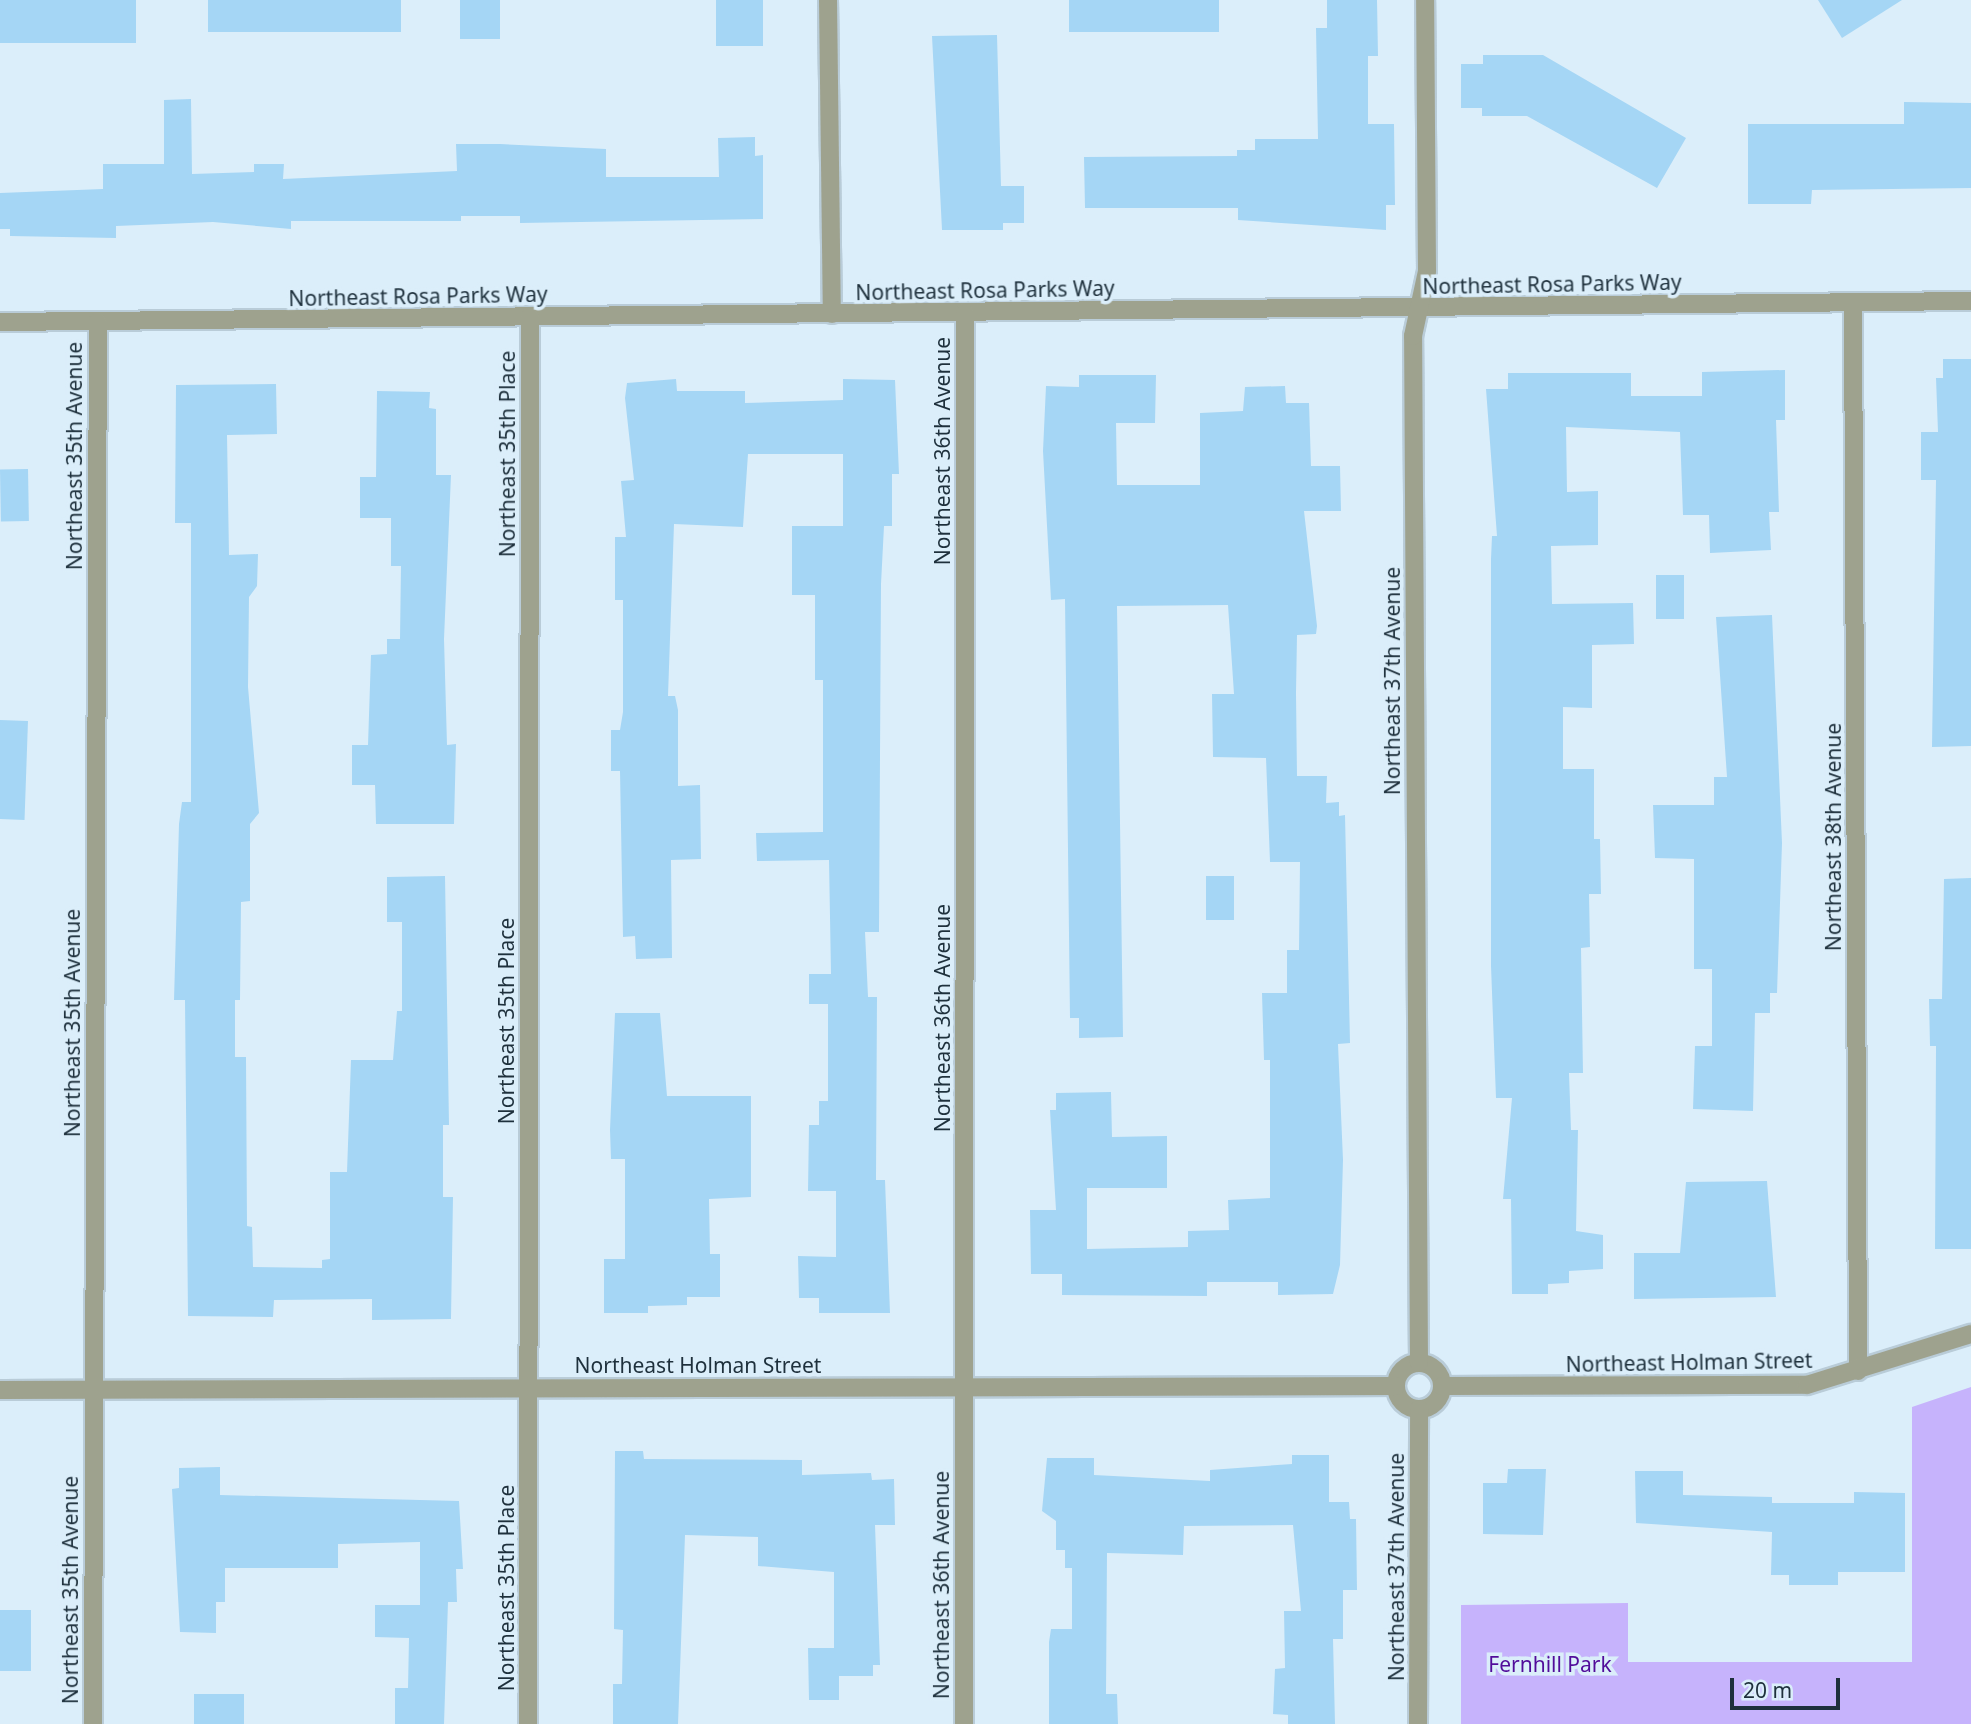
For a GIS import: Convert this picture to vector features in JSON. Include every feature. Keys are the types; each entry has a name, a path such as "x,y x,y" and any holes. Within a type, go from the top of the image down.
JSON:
{"street":[{"path":"828,0 832,314"},
{"name":"Northeast 37th Avenue","path":"1419,1363 1413,336 1427,271 1425,0"},
{"name":"Northeast Rosa Parks Way","path":"0,322 1971,301"},
{"name":"Northeast 38th Avenue","path":"1853,303 1858,1371"},
{"name":"Northeast 36th Avenue","path":"964,1724 965,313"},
{"name":"Northeast 35th Place","path":"528,1724 530,317"},
{"name":"Northeast 35th Avenue","path":"93,1724 98,321"},
{"name":"Northeast Holman Street","path":"1442,1386 1773,1388 1858,1371 1971,1334"},
{"path":"1419,1363 1437,1371 1442,1386 1435,1403 1419,1409 1404,1403 1396,1386 1403,1369 1419,1363"},
{"name":"Northeast Holman Street","path":"0,1390 1396,1386"},
{"name":"Northeast 37th Avenue","path":"1418,1724 1419,1409"}],"green space":[{"name":"Fernhill Park","path":"1971,1387 1971,1724 1461,1724 1461,1605 1628,1603 1628,1662 1912,1662 1912,1407"}],"building":[{"path":"0,0 136,0 136,43 0,43"},
{"path":"208,0 401,0 401,32 208,32"},
{"path":"460,0 500,0 500,39 460,39"},
{"path":"716,0 763,0 763,46 716,46"},
{"path":"1069,0 1219,0 1219,32 1069,32"},
{"path":"1327,0 1377,0 1378,56 1368,56 1368,124 1394,124 1395,205 1386,205 1386,230 1238,220 1238,208 1085,208 1084,157 1237,156 1237,150 1255,150 1255,139 1318,139 1316,28 1327,28"},
{"path":"1818,0 1902,0 1842,38"},
{"path":"997,35 1001,186 1024,186 1024,223 1003,223 1003,230 942,230 932,36"},
{"path":"1483,55 1543,55 1686,138 1657,188 1527,116 1482,116 1482,108 1461,108 1461,64 1483,64"},
{"path":"191,99 192,174 254,172 254,164 284,164 283,179 457,171 456,144 500,144 606,149 606,177 719,177 718,138 755,137 755,156 763,155 763,219 520,223 520,216 461,216 461,221 291,221 291,229 213,222 116,226 116,238 10,236 10,229 0,229 0,193 103,189 103,164 164,164 164,100"},
{"path":"1904,102 1971,103 1971,188 1812,190 1811,204 1748,204 1748,124 1904,124"},
{"path":"1943,359 1971,359 1971,746 1932,747 1936,480 1921,480 1921,432 1938,432 1936,378 1943,378"},
{"path":"1785,370 1785,420 1776,420 1779,512 1769,512 1771,550 1710,553 1709,515 1683,515 1680,432 1566,427 1567,492 1598,491 1598,545 1551,546 1552,604 1633,603 1634,644 1592,645 1592,708 1563,707 1563,769 1594,769 1594,839 1600,839 1601,894 1589,894 1590,947 1581,948 1583,1073 1569,1073 1571,1130 1578,1130 1576,1231 1603,1235 1603,1269 1569,1271 1569,1283 1548,1284 1548,1294 1512,1294 1511,1199 1503,1199 1512,1098 1496,1098 1491,966 1491,559 1492,536 1497,536 1486,389 1508,389 1508,373 1631,373 1631,396 1702,396 1702,372"},
{"path":"1079,375 1156,375 1155,423 1116,423 1117,485 1200,485 1200,413 1243,411 1245,387 1285,386 1286,403 1309,403 1311,466 1340,466 1341,511 1304,511 1317,626 1316,634 1297,635 1296,693 1297,776 1327,776 1326,803 1339,802 1339,816 1345,815 1350,1043 1338,1044 1343,1160 1340,1265 1333,1294 1278,1295 1278,1282 1207,1282 1207,1296 1062,1295 1062,1274 1031,1274 1030,1210 1056,1210 1050,1110 1056,1110 1056,1093 1111,1092 1112,1137 1167,1136 1167,1188 1087,1188 1087,1249 1188,1247 1188,1231 1229,1230 1228,1200 1270,1198 1270,1060 1264,1060 1262,993 1287,993 1287,950 1299,950 1300,862 1270,862 1266,758 1213,757 1212,694 1234,694 1228,605 1117,606 1123,1037 1079,1038 1079,1018 1070,1018 1065,599 1051,600 1043,451 1046,386 1079,387"},
{"path":"676,379 677,391 745,391 745,403 843,400 843,379 895,380 899,474 892,474 892,526 884,526 881,584 879,932 865,932 868,997 877,997 876,1180 885,1180 890,1313 819,1313 819,1298 799,1298 798,1256 836,1257 836,1191 808,1191 809,1125 819,1125 819,1101 828,1101 828,1004 809,1004 809,974 831,974 829,860 757,861 756,833 823,832 823,680 815,680 815,595 792,595 792,526 843,526 843,454 748,454 743,527 674,524 668,696 675,696 678,710 678,786 700,785 701,859 671,860 672,958 636,959 635,936 623,937 620,771 611,771 611,730 620,730 623,712 623,600 615,600 615,537 626,537 621,481 634,480 625,398 627,383"},
{"path":"276,384 277,434 227,435 229,555 258,554 257,586 249,597 248,687 259,813 250,824 250,901 241,902 240,1000 235,1000 235,1057 246,1057 247,1226 252,1227 253,1267 322,1268 322,1260 330,1259 330,1172 347,1172 351,1060 393,1060 397,1011 402,1011 402,922 387,922 387,877 445,876 449,1125 443,1125 443,1197 453,1197 451,1319 372,1320 372,1299 274,1300 273,1317 188,1316 185,1000 174,1000 179,824 182,802 191,802 191,523 175,523 176,385"},
{"path":"377,391 430,392 429,408 436,409 436,475 451,475 444,639 447,745 456,744 454,824 376,824 375,785 352,785 352,745 368,745 371,655 387,654 387,639 400,639 401,566 391,566 391,518 360,518 360,477 376,477"},
{"path":"0,469 28,469 29,521 1,521"},
{"path":"1656,575 1684,575 1684,619 1656,619"},
{"path":"1772,615 1782,843 1777,993 1770,993 1770,1013 1755,1013 1753,1111 1693,1109 1695,1046 1712,1046 1712,969 1694,969 1694,859 1655,858 1653,805 1714,805 1714,777 1727,777 1716,617"},
{"path":"0,720 28,721 25,820 0,819"},
{"path":"1206,876 1234,876 1234,920 1206,920"},
{"path":"1971,878 1971,1249 1935,1249 1936,1046 1930,1046 1929,999 1942,999 1944,879"},
{"path":"615,1013 660,1013 667,1096 751,1096 751,1197 709,1199 710,1254 720,1254 720,1297 687,1297 687,1305 648,1306 648,1313 604,1313 604,1259 625,1259 625,1159 611,1159"},
{"path":"1767,1181 1776,1297 1634,1299 1634,1253 1680,1253 1686,1182"},
{"path":"615,1451 643,1451 644,1459 802,1460 802,1475 871,1473 872,1480 894,1479 895,1525 875,1525 880,1665 873,1665 873,1676 839,1676 839,1700 809,1700 808,1648 834,1648 834,1572 758,1566 758,1537 685,1535 678,1724 613,1724 613,1684 622,1684 623,1630 614,1629"},
{"path":"1292,1455 1329,1455 1329,1502 1349,1502 1350,1519 1356,1519 1357,1590 1343,1590 1343,1639 1333,1639 1335,1724 1288,1724 1288,1715 1273,1714 1275,1669 1285,1668 1284,1611 1301,1611 1293,1525 1184,1526 1183,1555 1107,1553 1106,1694 1117,1694 1118,1724 1049,1724 1049,1642 1051,1629 1072,1629 1072,1568 1065,1568 1065,1550 1056,1550 1056,1521 1042,1511 1047,1458 1094,1458 1094,1475 1210,1481 1210,1470 1292,1464"},
{"path":"220,1467 220,1495 459,1501 463,1569 456,1569 457,1602 448,1602 444,1724 395,1724 395,1688 408,1688 409,1638 375,1637 375,1605 420,1605 420,1542 338,1544 338,1568 225,1568 225,1602 216,1602 216,1633 180,1632 172,1489 179,1488 179,1468"},
{"path":"1508,1469 1546,1469 1543,1535 1483,1534 1483,1483 1507,1483"},
{"path":"1635,1471 1683,1471 1683,1495 1772,1497 1772,1503 1854,1503 1854,1492 1905,1493 1905,1572 1838,1572 1838,1585 1789,1585 1789,1575 1771,1575 1772,1532 1636,1523"},
{"path":"0,1610 31,1610 31,1671 0,1671"},
{"path":"194,1694 244,1694 244,1724 194,1724"}]}
